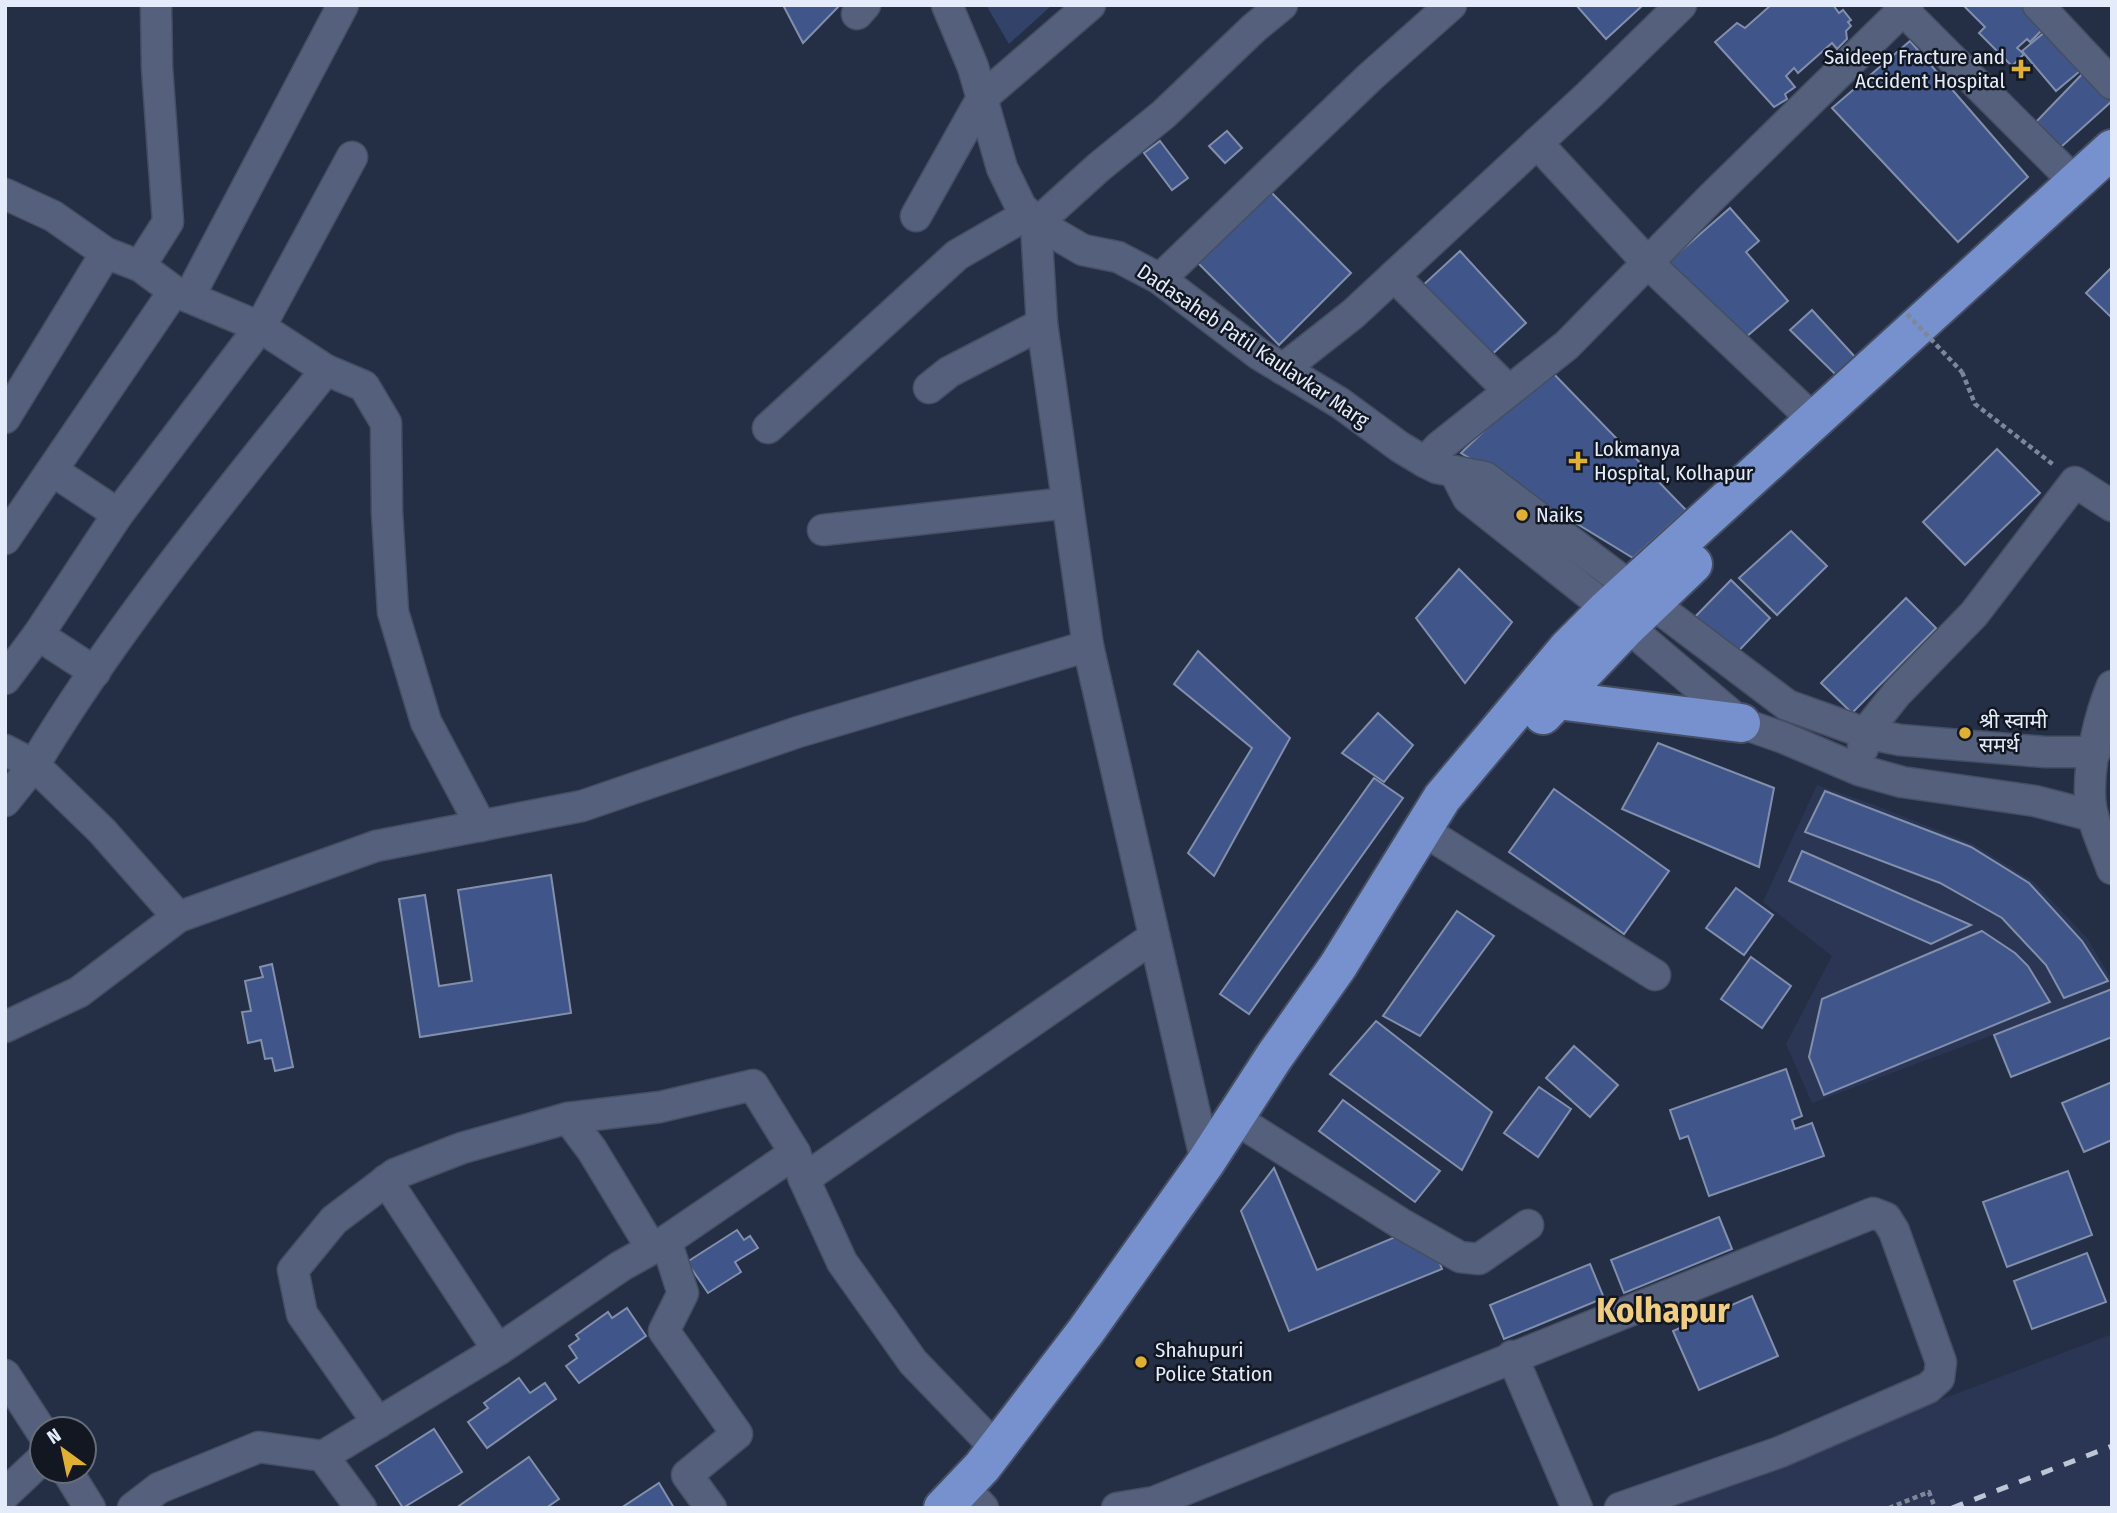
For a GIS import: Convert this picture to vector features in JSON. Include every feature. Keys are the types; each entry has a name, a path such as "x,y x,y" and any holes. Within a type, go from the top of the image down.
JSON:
{"highway":[{"path":"970,1503 996,1448 1086,1331 1206,1162 1338,966 1442,798 1568,648 1629,607 1770,489 2093,181 2112,149"},
{"path":"970,1503 997,1487 1216,1179 1440,841 1460,806 1557,700 1629,607 1815,421 2093,181"},
{"path":"1557,700 1741,723"}],"street":[{"path":"140,267 168,222 157,67 156,5"},
{"path":"5,539 53,471 71,440 181,294 344,5"},
{"name":"Dadasaheb Patil Kaulavkar Marg","path":"947,5 973,67 1002,168 1021,207 1032,219 1083,250 1118,257 1160,279 1260,355 1340,403 1425,462 1437,468 1485,477 1629,607"},
{"path":"916,216 982,98 1090,5"},
{"path":"768,428 957,255 1032,219 1164,114 1254,28 1282,5"},
{"path":"1160,279 1370,77 1451,5"},
{"path":"1283,369 1353,314 1681,5"},
{"path":"2038,5 2112,84"},
{"path":"1425,462 1439,447 1567,345 1905,8 2093,181"},
{"path":"1537,143 1648,263 1815,421"},
{"path":"5,679 38,635 118,514 260,327 352,157"},
{"path":"5,194 53,216 106,253 140,267 181,294 260,327 326,370 364,386 386,423 387,512 393,612 426,722 481,826"},
{"path":"1032,219 1042,324 1088,646 1206,1162"},
{"path":"5,418 106,253"},
{"path":"1394,276 1509,391"},
{"path":"929,388 949,372 1042,324"},
{"path":"5,801 34,765 71,704 166,575 326,370"},
{"path":"53,471 118,514"},
{"path":"1859,769 1865,733 1897,693 1974,614 2075,482 2112,506"},
{"path":"823,530 1067,503"},
{"path":"1629,607 1741,723 1859,769 1902,782 2035,801 2093,816"},
{"path":"1629,607 1787,705 1865,733 1900,740 2019,750 2095,752"},
{"path":"38,635 94,672"},
{"path":"5,1027 79,992 178,917 376,846 582,806 798,732 1088,646"},
{"path":"2112,686 2101,716 2090,796 2093,816 2112,869"},
{"path":"5,750 34,765 102,831 178,917"},
{"path":"1440,841 1655,975"},
{"path":"133,1508 159,1488 259,1447 323,1456 498,1350 621,1266 799,1166 1154,937"},
{"path":"377,1423 302,1314 293,1270 334,1220 395,1174 462,1148 568,1118 660,1107 753,1085 799,1166 842,1262 913,1362 996,1448"},
{"path":"568,1118 659,1245 683,1293 664,1331 737,1434 687,1475 711,1508"},
{"path":"1250,1128 1400,1223 1460,1257 1479,1259 1528,1225"},
{"path":"386,1180 498,1350"},
{"path":"1117,1508 1154,1502 1873,1213 1886,1219 1894,1231 1941,1362 1939,1378 1928,1388 1780,1452 1620,1508"},
{"path":"1512,1356 1577,1508"},
{"path":"5,1375 31,1415"},
{"path":"323,1456 361,1508"},
{"path":"5,1494 28,1472"},
{"path":"76,1485 90,1508"}],"path":[{"path":"1907,314 1962,372 1975,404 2075,482"},
{"path":"1889,1508 1929,1492 1935,1508"}],"shaded area":[{"path":"986,5 1052,5 1009,44"},
{"path":"1817,785 1973,844 2034,882 2087,938 2112,980 2112,990 1812,1103 1786,1044 1832,956 1763,902"},
{"path":"2112,1334 2112,1508 1658,1508"}],"building":[{"path":"783,5 840,5 803,43"},
{"path":"1576,5 1643,5 1606,39"},
{"path":"1771,5 1833,5 1839,13 1843,10 1851,20 1848,22 1851,26 1846,31 1847,39 1837,49 1832,43 1798,73 1794,68 1786,76 1795,87 1785,94 1787,99 1774,107 1715,42 1737,23 1745,28"},
{"path":"1963,5 2032,5 2049,23 2030,42 2027,39 2017,48 2024,54 2012,66 1979,33 1985,27"},
{"path":"2052,26 2086,66 2056,91 2022,51"},
{"path":"1910,41 2028,177 1958,242 1832,108"},
{"path":"2088,68 2112,92 2112,101 2060,148 2034,124"},
{"path":"1227,131 1242,148 1225,163 1209,146"},
{"path":"1160,141 1188,178 1172,190 1144,153"},
{"path":"1270,191 1351,273 1279,345 1198,263"},
{"path":"1730,208 1759,241 1746,252 1788,301 1739,343 1668,262"},
{"path":"1460,251 1526,323 1488,358 1421,287"},
{"path":"2112,267 2112,318 2086,293"},
{"path":"1812,310 1856,358 1836,375 1790,330"},
{"path":"1549,369 1686,510 1633,558 1461,453"},
{"path":"1997,449 2040,493 1965,565 1923,522"},
{"path":"1791,531 1827,566 1777,615 1739,578"},
{"path":"1459,569 1512,622 1465,683 1416,618"},
{"path":"1731,580 1770,618 1730,660 1687,625"},
{"path":"1906,598 1936,628 1852,713 1821,683"},
{"path":"1198,651 1290,738 1214,876 1188,853 1252,748 1174,684"},
{"path":"1378,713 1413,745 1384,782 1342,753"},
{"path":"1658,743 1774,788 1759,867 1622,809"},
{"path":"1374,778 1403,798 1249,1014 1220,994"},
{"path":"1554,789 1669,871 1624,934 1509,852"},
{"path":"1825,791 1971,847 2029,883 2082,941 2108,981 2064,998 2046,965 2002,918 1940,883 1805,832"},
{"path":"1802,851 1971,925 1931,944 1789,881"},
{"path":"551,875 571,1013 420,1037 399,899 425,895 439,986 472,981 458,890"},
{"path":"1736,888 1773,915 1744,955 1706,928"},
{"path":"1457,911 1494,936 1420,1036 1383,1016"},
{"path":"1982,931 2015,953 2028,966 2050,1002 1824,1095 1809,1057 1822,999"},
{"path":"1751,957 1791,986 1762,1028 1721,999"},
{"path":"272,964 293,1067 275,1071 272,1058 265,1059 261,1040 248,1043 242,1012 251,1011 245,981 263,977 260,967"},
{"path":"2112,989 2112,1037 2011,1077 1994,1035"},
{"path":"1376,1021 1492,1112 1462,1170 1330,1074"},
{"path":"1574,1046 1618,1085 1590,1117 1546,1078"},
{"path":"1786,1069 1802,1116 1792,1120 1795,1129 1812,1123 1824,1156 1709,1196 1688,1136 1680,1139 1670,1110"},
{"path":"2112,1082 2112,1140 2084,1152 2062,1103"},
{"path":"1539,1087 1571,1109 1538,1157 1504,1133"},
{"path":"1343,1100 1440,1171 1415,1202 1319,1131"},
{"path":"1274,1168 1317,1270 1400,1235 1434,1248 1442,1269 1289,1331 1241,1211"},
{"path":"2068,1171 2092,1235 2007,1267 1983,1202"},
{"path":"1719,1217 1732,1249 1624,1293 1611,1260"},
{"path":"737,1230 744,1240 750,1236 758,1248 735,1262 741,1272 708,1293 687,1262"},
{"path":"2087,1253 2106,1302 2032,1329 2014,1281"},
{"path":"1590,1264 1604,1298 1504,1339 1490,1305"},
{"path":"1752,1296 1778,1356 1699,1390 1673,1331"},
{"path":"627,1308 646,1336 579,1383 566,1366 577,1358 569,1346 579,1339 576,1335 608,1312 612,1318"},
{"path":"519,1378 530,1393 545,1383 556,1399 487,1448 468,1422 488,1408 484,1403"},
{"path":"434,1429 462,1472 403,1508 376,1466"},
{"path":"529,1457 559,1499 546,1508 456,1508"},
{"path":"659,1483 674,1508 621,1508"}],"railway":[{"path":"1952,1508 2112,1446"}],"place":[{"name":"Saideep Fracture and Accident Hospital","path":"2021,69"},
{"name":"Lokmanya Hospital, Kolhapur","path":"1578,461"},
{"name":"Naiks","path":"1522,515"},
{"name":"श्री स्वामी समर्थ","path":"1965,733"},
{"name":"Shahupuri Police Station","path":"1141,1362"}],"district":[{"name":"Kolhapur","path":"1663,1310"}]}
